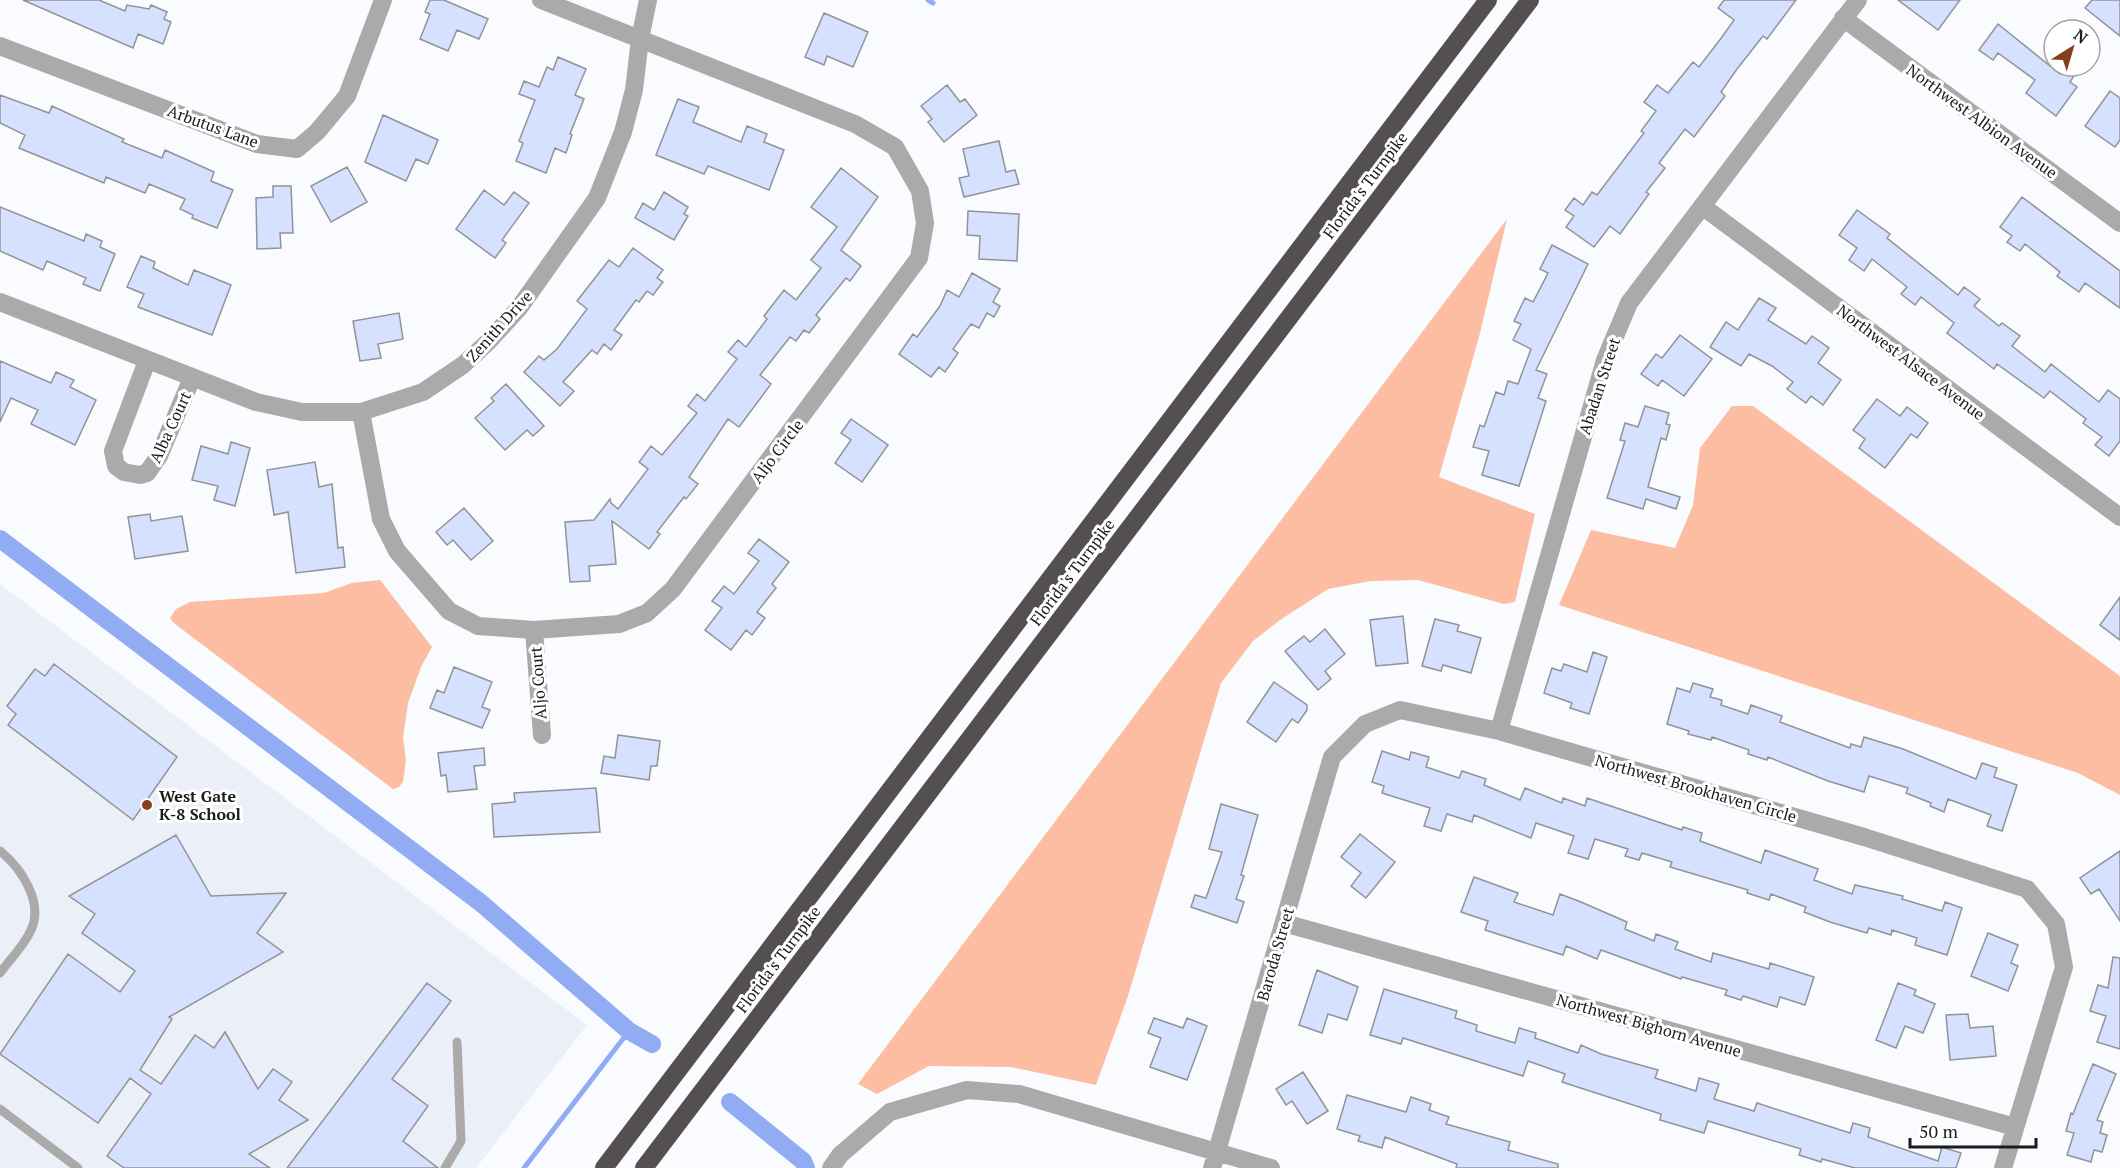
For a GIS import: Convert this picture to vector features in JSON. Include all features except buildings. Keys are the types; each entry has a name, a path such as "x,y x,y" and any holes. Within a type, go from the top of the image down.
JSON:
{"highway":[{"name":"Florida's Turnpike","path":"604,1168 1488,0"},
{"name":"Florida's Turnpike","path":"644,1168 1530,0"}],"street":[{"name":"Arbutus Lane","path":"0,46 257,144 297,149 316,132 347,96 383,0"},
{"name":"Aljo Circle","path":"361,412 381,519 397,551 449,611 478,626 534,630 619,624 647,613 673,589 899,288 919,258 925,223 920,191 895,147 855,124 541,0"},
{"name":"Zenith Drive","path":"0,302 256,402 302,412 361,412 423,392 463,365 519,308 597,198 623,132 634,90 640,39 648,0"},
{"name":"Abadan Street","path":"1499,731 1605,360 1629,303 1858,0"},
{"name":"Northwest Albion Avenue","path":"1843,18 2120,223"},
{"name":"Northwest Alsace Avenue","path":"1702,206 2120,518"},
{"name":"Alba Court","path":"147,361 113,451 116,466 124,472 140,475 147,473 154,466 192,378"},
{"name":"Aljo Court","path":"534,630 542,735"},
{"name":"Northwest Brookhaven Circle","path":"1332,757 1365,724 1400,710 1499,731 1864,837 2027,889 2056,924 2064,967 2015,1126"},
{"name":"Baroda Street","path":"1214,1160 1332,757"},
{"name":"Northwest Bighorn Avenue","path":"1284,923 2015,1126"},
{"path":"835,1162 890,1112 968,1090 1019,1094 1214,1160 1271,1168"},
{"path":"2003,1168 2015,1126"}],"lane":[{"path":"0,851 20,868 32,898 34,917 32,929 26,939 0,973"},
{"path":"445,1168 461,1141 457,1042"},
{"path":"0,1109 78,1168"}],"shaded area":[{"path":"1507,219 1479,337 1439,477 1535,514 1515,602 1504,604 1418,580 1371,581 1328,589 1280,620 1253,641 1221,683 1128,996 1096,1085 1011,1067 929,1066 877,1094 858,1084"},
{"path":"1732,406 1753,406 2120,676 2120,795 2078,773 1559,605 1591,530 1675,548 1693,505 1700,448"},
{"path":"380,580 432,647 421,667 408,703 403,738 406,760 403,782 399,787 393,789 170,618 176,609 190,602 324,593 352,583"},
{"name":"West Gate K-8 School","path":"0,584 587,1025 476,1168 0,1168"}],"waterway":[{"path":"928,0 933,3"},
{"path":"0,539 481,903 629,1031 652,1044"},
{"path":"524,1168 629,1031"},
{"path":"730,1102 803,1161 806,1168"}],"place":[{"name":"West Gate K-8 School","path":"147,805"}]}
